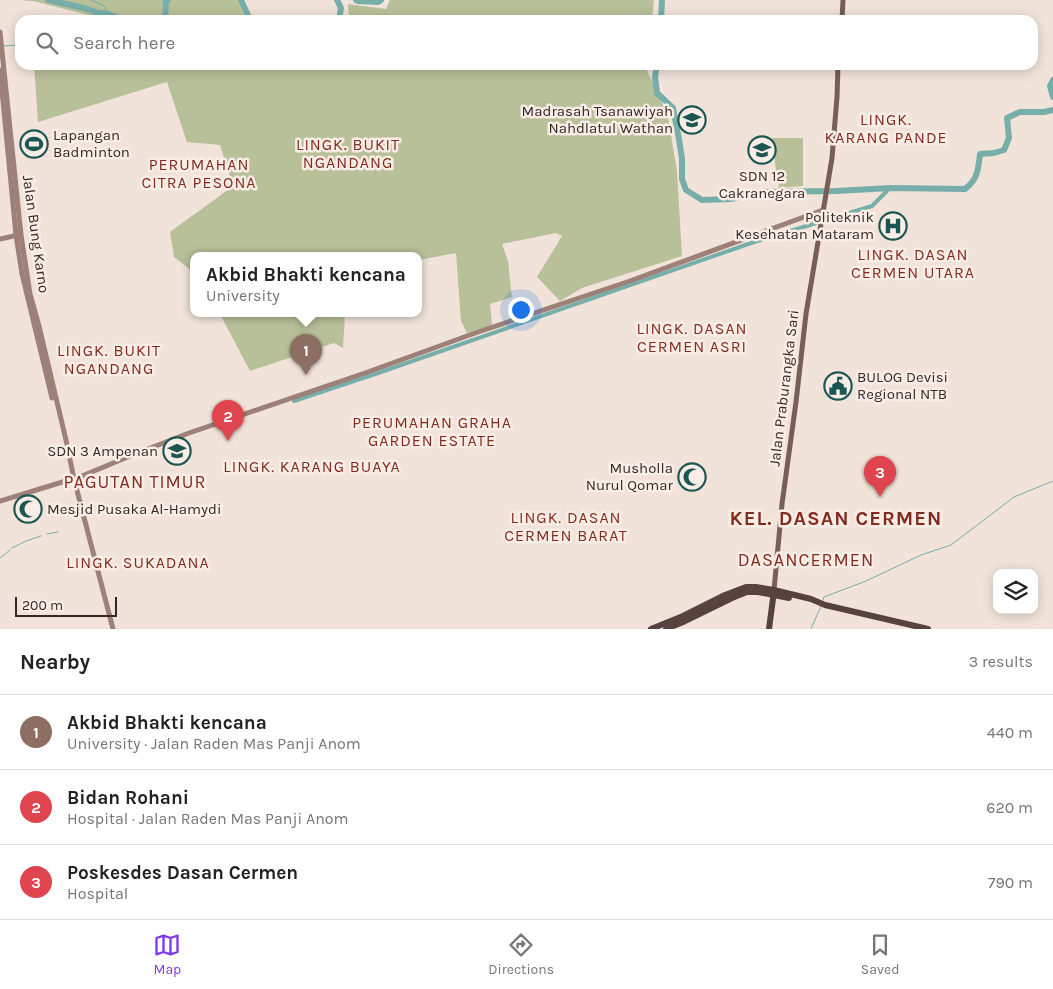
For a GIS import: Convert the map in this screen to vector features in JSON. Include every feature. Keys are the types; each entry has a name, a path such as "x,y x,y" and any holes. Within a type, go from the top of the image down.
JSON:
{"highway":[{"path":"651,629 738,589 751,587 811,599 820,603 928,629"},
{"path":"666,629 747,592 774,592"},
{"path":"769,629 774,592"}],"main road":[{"path":"842,15 843,0"},
{"name":"Jalan Bung Karno","path":"0,32 18,235 48,378 71,466"},
{"path":"0,70 18,235 0,238"},
{"name":"Jalan Praburangka Sari","path":"774,592 806,314 832,158 838,70"},
{"path":"0,501 74,479 189,433 621,284 823,210"},
{"name":"Jalan Bung Karno","path":"35,320 71,460 80,505 113,629"}],"green space":[{"path":"19,0 238,0 244,15 88,15 33,1"},
{"path":"390,0 654,0 652,15 349,15 348,4 386,9"},
{"path":"34,70 647,70 668,116 677,172 682,256 582,288 560,301 537,277 562,236 556,233 502,244 508,261 512,297 490,304 492,325 467,333 461,321 456,253 422,259 422,252 190,252 190,270 174,257 170,232 233,186 220,145 187,142 167,82 38,122"},
{"path":"771,138 803,138 803,186 779,188"},
{"path":"222,317 345,317 343,348 334,343 250,371"}],"waterway":[{"path":"48,0 111,15"},
{"path":"91,0 104,6 108,14"},
{"path":"165,15 166,1 168,0"},
{"path":"241,0 248,15"},
{"path":"337,0 341,8 340,15"},
{"path":"356,0 378,2 381,0"},
{"path":"661,15 662,0"},
{"path":"3,46 15,45"},
{"path":"656,70 657,93 673,108 682,159 682,179 686,190 702,200 731,199 759,192 890,188 965,189 975,178 980,154 1004,150 1009,138 1007,118 1020,112 1053,110"},
{"path":"1053,80 1050,86 1053,97"},
{"path":"294,401 754,242 872,206 890,188"},
{"path":"823,600 824,597 866,581 921,555 951,545 1014,497 1053,481"},
{"path":"47,534 58,532"},
{"path":"12,548 41,536"},
{"path":"0,558 10,550"},
{"path":"811,629 821,606"}],"place":[{"name":"Madrasah Tsanawiyah Nahdlatul Wathan","path":"692,120"},
{"name":"Lapangan Badminton","path":"34,144"},
{"name":"SDN 12 Cakranegara","path":"762,150"},
{"name":"Politeknik Kesehatan Mataram","path":"893,226"},
{"name":"Akbid Bhakti kencana","path":"306,375"},
{"name":"BULOG Devisi Regional NTB","path":"838,386"},
{"name":"Bidan Rohani","path":"228,441"},
{"name":"SDN 3 Ampenan","path":"177,451"},
{"name":"Musholla Nurul Qomar","path":"692,477"},
{"name":"Poskesdes Dasan Cermen","path":"880,497"},
{"name":"Mesjid Pusaka Al-Hamydi","path":"28,509"}],"district":[{"name":"LINGK. KARANG PANDE","path":"886,128"},
{"name":"LINGK. BUKIT NGANDANG","path":"348,153"},
{"name":"PERUMAHAN CITRA PESONA","path":"199,173"},
{"name":"LINGK. DASAN CERMEN UTARA","path":"913,263"},
{"name":"LINGK. DASAN CERMEN ASRI","path":"692,337"},
{"name":"LINGK. BUKIT NGANDANG","path":"109,359"},
{"name":"PERUMAHAN GRAHA GARDEN ESTATE","path":"432,431"},
{"name":"LINGK. KARANG BUAYA","path":"312,466"},
{"name":"PAGUTAN TIMUR","path":"135,482"},
{"name":"KEL. DASAN CERMEN","path":"836,518"},
{"name":"LINGK. DASAN CERMEN BARAT","path":"566,526"},
{"name":"DASANCERMEN","path":"806,560"},
{"name":"LINGK. SUKADANA","path":"138,562"}]}
